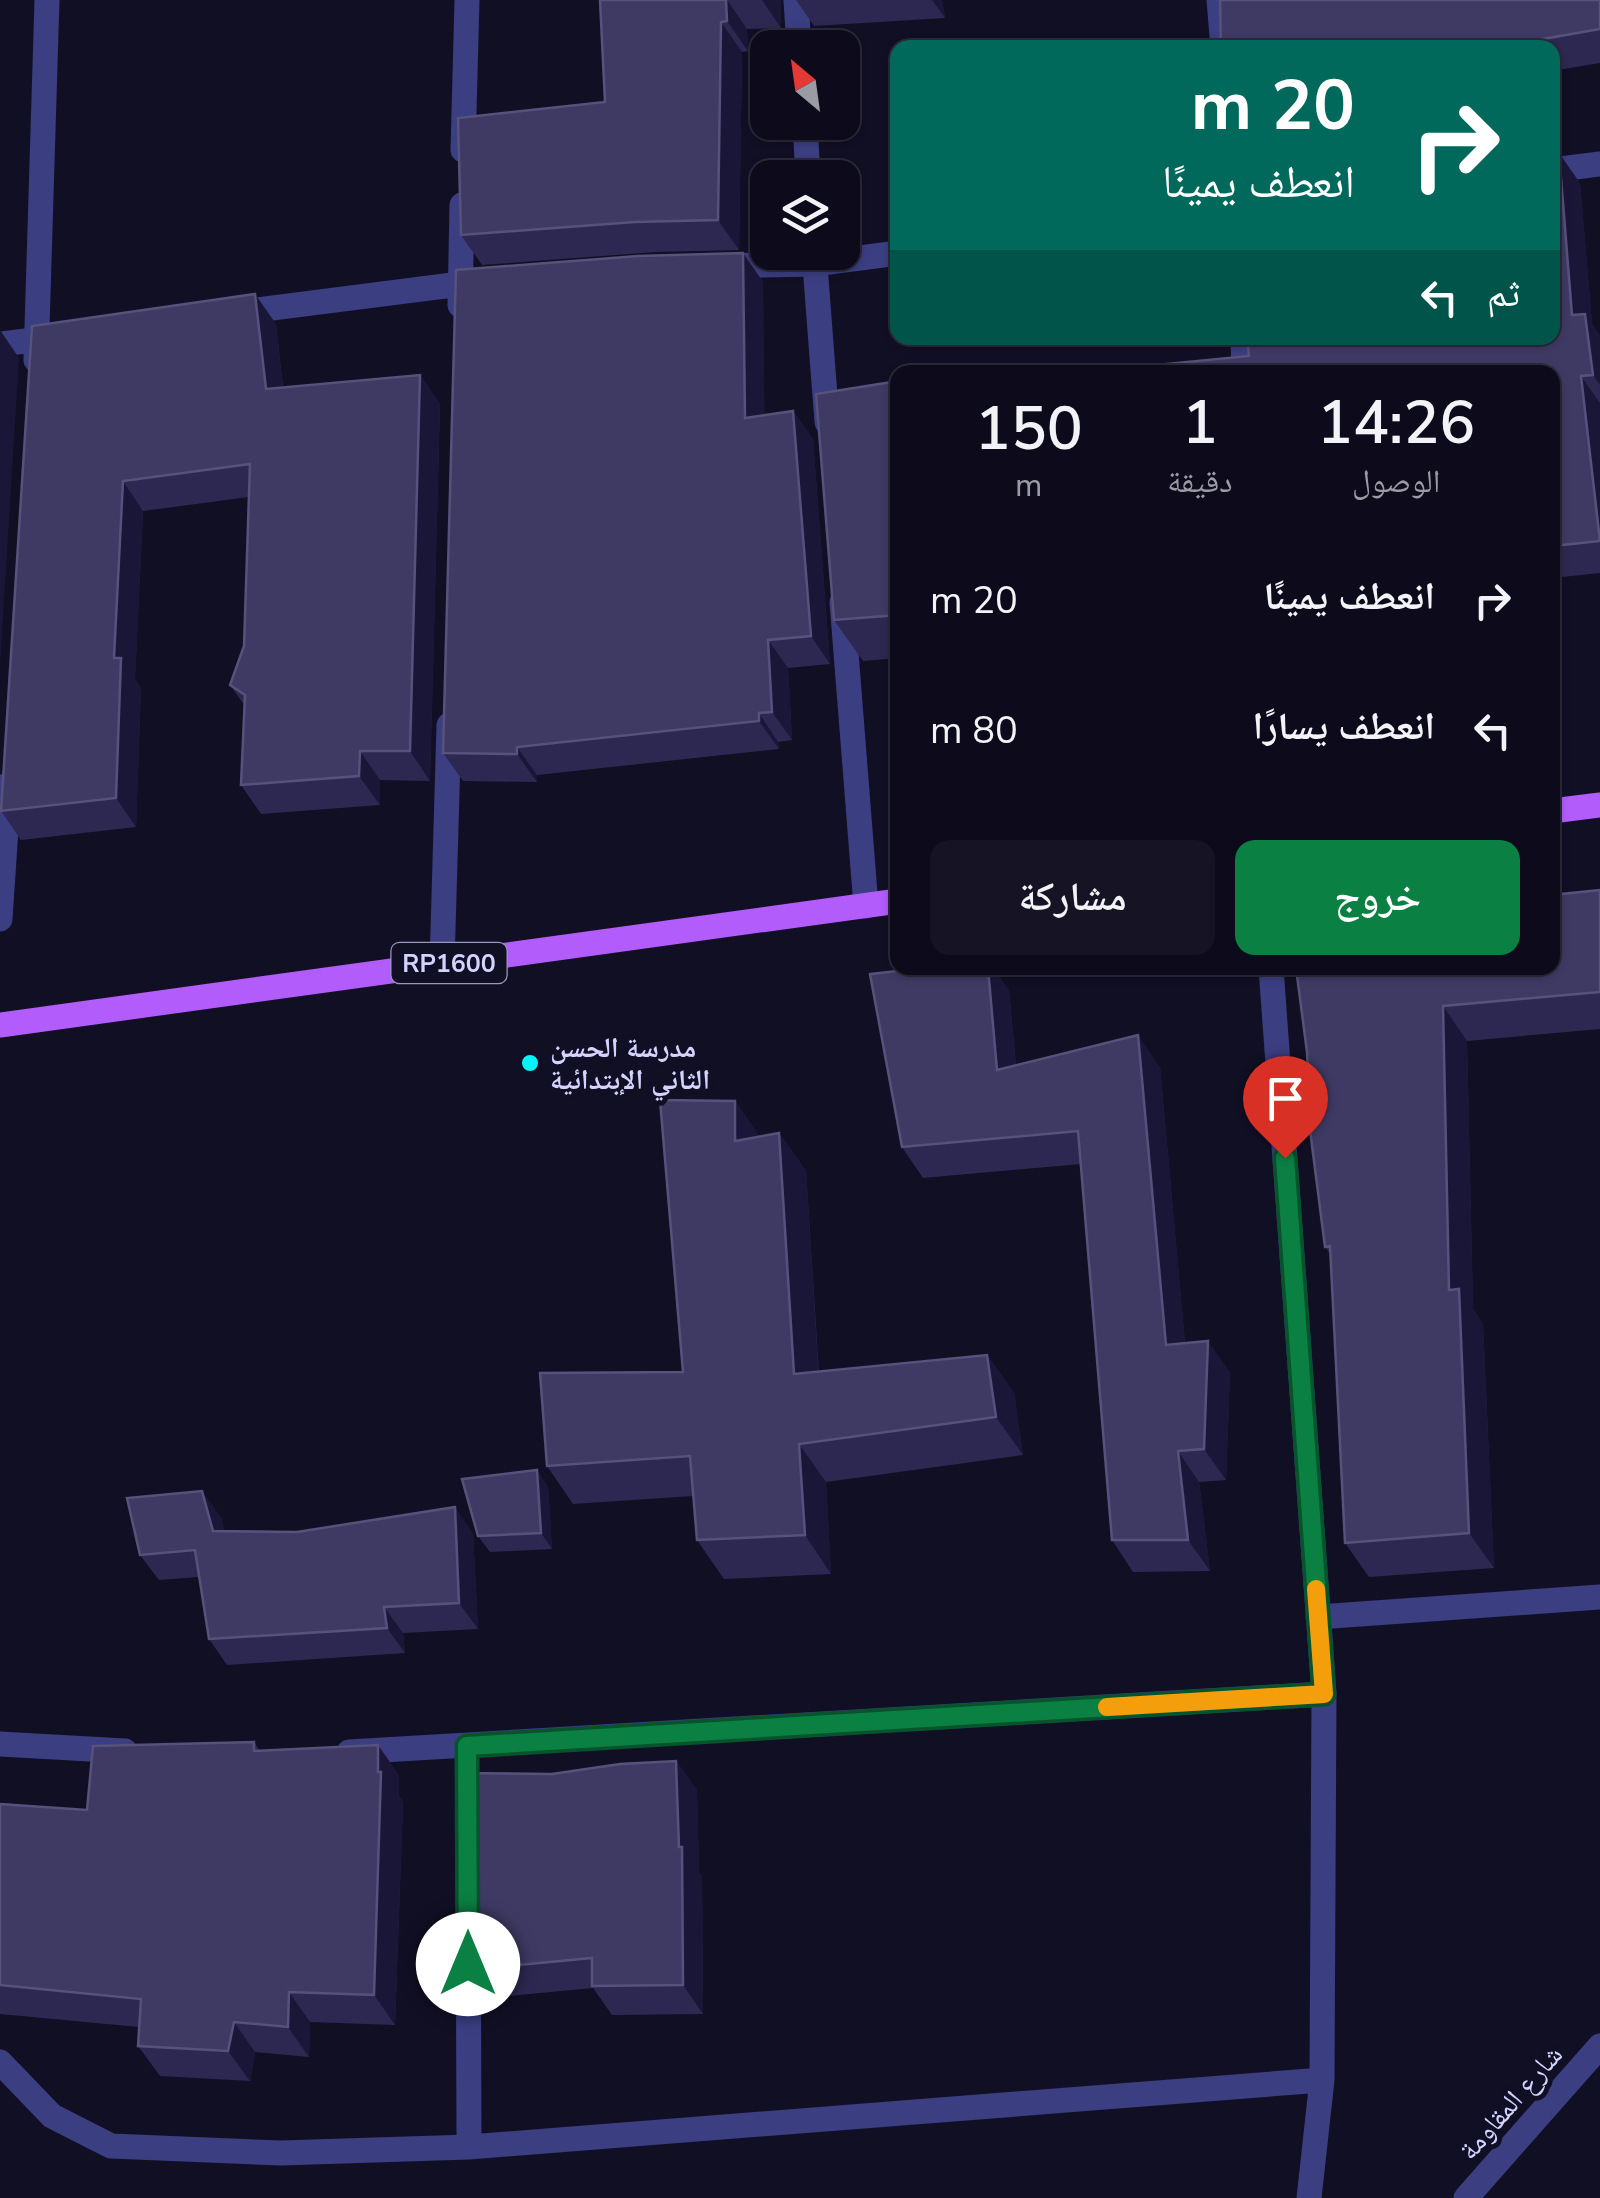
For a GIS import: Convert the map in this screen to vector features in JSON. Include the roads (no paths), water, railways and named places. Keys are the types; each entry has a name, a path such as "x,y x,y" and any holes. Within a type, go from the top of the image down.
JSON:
{"main road":[{"path":"1560,810 1600,804"},
{"name":"RP1600","path":"0,1025 890,903"}],"street":[{"path":"34,378 47,0"},
{"path":"459,322 467,0"},
{"path":"796,0 798,30"},
{"path":"1218,0 1222,40"},
{"path":"1560,169 1600,164"},
{"path":"860,255 890,253"},
{"path":"696,266 750,262"},
{"path":"815,270 828,439"},
{"path":"210,316 500,280"},
{"path":"0,344 76,334"},
{"path":"840,575 866,906"},
{"path":"442,964 450,692"},
{"path":"0,920 10,765"},
{"path":"1272,975 1324,1694 1322,2080 1309,2198"},
{"path":"1318,1617 1600,1596"},
{"path":"316,1754 467,1755 1324,1694"},
{"path":"0,1744 148,1752"},
{"path":"468,1822 469,2146"},
{"name":"شارع المقاومة","path":"1466,2198 1600,2046"},
{"path":"0,2062 52,2116 111,2146 281,2153 469,2146 1322,2080"}],"place":[{"name":"مدرسة الحسن الثاني الإبتدائية","path":"530,1063"}]}
